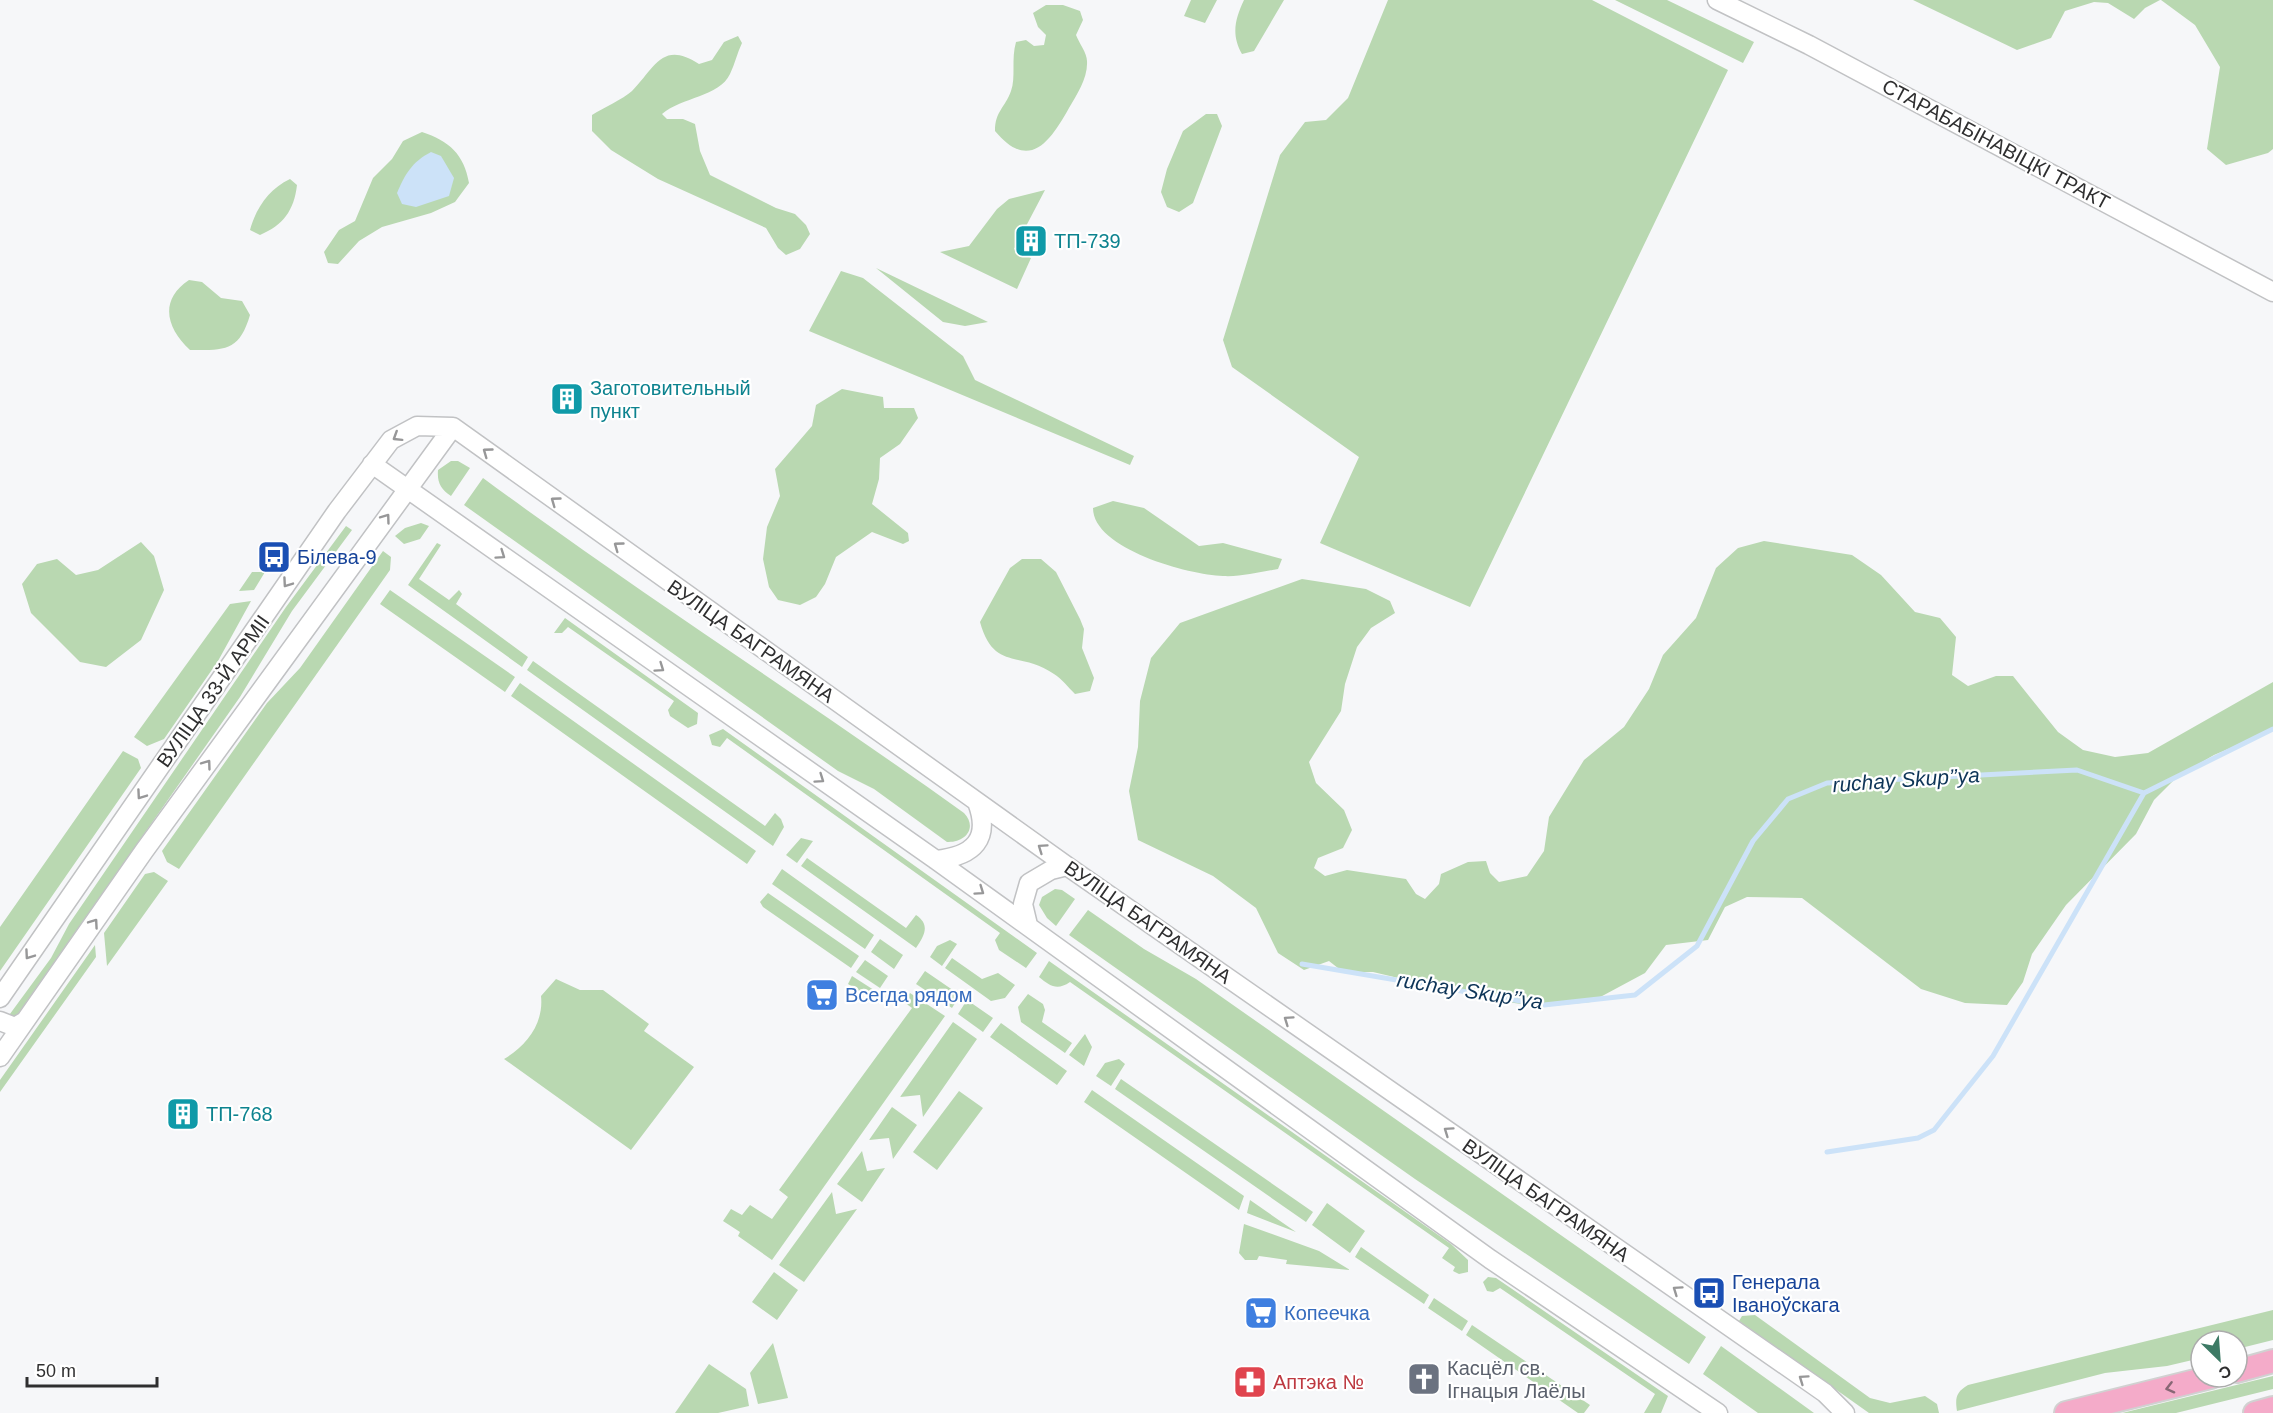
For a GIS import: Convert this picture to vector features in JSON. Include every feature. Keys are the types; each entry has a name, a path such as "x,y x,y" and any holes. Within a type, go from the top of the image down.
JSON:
{"main road":[{"path":"2249,1368 2273,1361"},
{"path":"2066,1413 2189,1382"},
{"path":"2255,1413 2273,1408"}],"street":[{"name":"СТАРАБАБІНАВІЦКІ ТРАКТ","path":"1717,0 1809,45 2273,292"},
{"name":"ВУЛІЦА 33-Й АРМІІ","path":"0,998 337,511 391,440 417,426 453,427"},
{"name":"ВУЛІЦА 33-Й АРМІІ","path":"0,1057 151,841 453,427"},
{"name":"ВУЛІЦА БАГРАМЯНА","path":"453,427 1067,866 1825,1393 1845,1413"},
{"path":"372,464 1028,925 1490,1259 1711,1410"},
{"path":"936,860 955,858 966,853 978,842 983,830 982,816 977,802"},
{"path":"1028,925 1023,904 1029,883 1051,870 1067,866"},
{"path":"0,1021 15,1027 25,1021"},
{"path":"0,1038 3,1044 0,1057"}],"green space":[{"path":"1191,0 1217,0 1205,23 1184,16"},
{"path":"1244,0 1284,0 1254,51 1242,54 1235,34 1238,14"},
{"path":"1388,0 1592,0 1728,70 1470,607 1320,543 1359,457 1232,367 1223,340 1280,155 1305,122 1326,120 1348,98"},
{"path":"1615,0 1667,0 1754,42 1743,63"},
{"path":"1913,0 2160,0 2145,8 2134,19 2108,3 2094,2 2065,11 2051,38 2017,50"},
{"path":"2161,0 2273,0 2273,149 2268,153 2226,165 2207,149 2220,67 2195,25"},
{"path":"1046,5 1063,5 1080,11 1083,20 1076,35 1087,58 1087,67 1084,80 1054,132 1038,148 1028,151 1007,143 995,131 995,124 1012,86 1016,42 1026,40 1034,46 1044,45 1046,35 1038,27 1033,13"},
{"path":"738,36 742,43 725,82 718,88 670,108 662,114 667,119 683,119 695,124 700,151 710,175 776,208 795,214 806,225 810,234 800,249 786,255 778,248 766,228 658,179 611,150 592,131 592,115 632,91 660,60 676,55 699,64 712,60 724,42"},
{"path":"1206,114 1217,114 1222,126 1193,203 1179,212 1167,207 1161,192 1167,169 1183,131"},
{"path":"422,132 440,140 454,150 463,164 469,183 455,202 431,213 382,227 359,241 338,264 328,263 324,252 339,230 355,221 373,178 392,159 403,141"},
{"path":"290,179 297,185 293,202 286,216 275,227 260,235 250,230 264,200 282,183"},
{"path":"1045,190 1014,249 1031,258 1017,289 940,252 969,246 997,209 1009,199"},
{"path":"876,268 988,322 965,326 943,322"},
{"path":"841,271 863,278 963,356 975,380 1134,456 1130,465 809,331"},
{"path":"189,280 202,282 221,298 242,301 250,315 241,336 235,342 221,349 190,350 176,333 169,314 170,305 179,288"},
{"path":"842,389 883,397 884,408 914,408 918,418 900,444 880,458 879,479 872,504 908,533 909,541 903,544 872,532 836,557 825,584 816,597 800,605 778,600 769,587 763,559 767,527 780,496 775,469 812,426 816,405"},
{"path":"451,461 458,461 470,468 451,496 440,485 438,470"},
{"path":"483,478 964,813 970,824 967,834 959,840 947,842 874,789 838,771 464,505"},
{"path":"1113,501 1144,508 1199,546 1223,543 1282,559 1278,569 1230,576 1188,571 1167,565 1125,547 1109,536 1097,523 1093,508"},
{"path":"421,523 429,526 420,539 404,544 395,536 405,528"},
{"path":"346,526 352,530 292,611 240,697 13,1021 7,1018 51,958 69,924 286,607"},
{"path":"1764,541 1852,555 1881,575 1915,612 1940,618 1956,637 1952,675 1968,686 1996,676 2013,676 2058,732 2083,750 2115,757 2148,753 2273,682 2273,730 2214,755 2178,776 2154,800 2136,834 2066,905 2032,954 2023,982 2007,1005 1965,1003 1921,989 1802,898 1747,897 1725,907 1708,940 1666,945 1645,973 1591,1002 1541,1007 1487,999 1373,972 1343,972 1329,961 1304,970 1278,953 1256,908 1213,876 1138,840 1129,791 1138,747 1140,701 1151,658 1180,623 1302,579 1366,589 1390,601 1395,613 1371,628 1357,647 1345,684 1341,711 1309,762 1316,783 1344,810 1352,830 1343,848 1318,858 1314,868 1325,876 1347,870 1406,879 1416,894 1425,899 1439,884 1441,874 1468,862 1486,861 1490,873 1499,882 1527,876 1544,851 1549,817 1584,760 1624,727 1649,689 1663,655 1696,618 1716,568 1738,548"},
{"path":"141,542 154,556 164,590 141,640 106,667 80,662 31,613 22,584 37,564 57,559 76,575 98,570"},
{"path":"437,543 441,545 419,579 449,600 459,590 462,594 456,604 528,657 522,667 408,585"},
{"path":"383,551 391,557 390,570 179,869 167,862 162,851 267,703 300,668"},
{"path":"1022,559 1041,559 1056,572 1084,629 1082,648 1094,678 1090,691 1075,694 1057,676 1042,667 1001,654 986,638 980,622 1010,568"},
{"path":"252,572 265,572 254,590 239,591"},
{"path":"390,590 515,677 505,692 380,604"},
{"path":"251,601 218,661 164,739 147,746 134,737 230,604"},
{"path":"565,618 698,713 697,724 688,728 670,716 668,710 674,701 568,627 562,633 554,633"},
{"path":"533,661 765,826 775,813 781,819 784,827 773,846 527,670"},
{"path":"520,683 756,851 747,864 511,696"},
{"path":"723,729 1037,953 1026,968 999,950 995,940 1000,933 727,738 720,747 712,745 709,735"},
{"path":"123,751 138,759 141,768 0,971 0,927"},
{"path":"801,838 813,841 797,863 786,855"},
{"path":"807,858 906,928 916,915 921,919 925,931 916,948 801,866"},
{"path":"782,869 874,935 865,949 772,884"},
{"path":"154,872 168,881 107,966 104,933 145,874"},
{"path":"1055,889 1062,890 1075,899 1056,926 1047,918 1039,905 1042,897"},
{"path":"768,893 859,956 851,968 763,907 760,902"},
{"path":"1088,910 1144,949 1196,979 1706,1337 1689,1364 1415,1179 1069,935"},
{"path":"880,939 903,955 894,969 871,952"},
{"path":"950,940 957,944 942,966 930,957 937,946"},
{"path":"95,945 96,957 0,1092 0,1080"},
{"path":"952,958 982,979 998,973 1015,985 1005,998 991,1001 945,968"},
{"path":"865,960 888,976 880,988 856,972"},
{"path":"1049,961 1451,1244 1468,1260 1468,1272 1459,1274 1453,1271 1455,1267 1442,1258 1449,1248 1070,982 1057,987 1043,980 1039,977"},
{"path":"925,971 960,995 952,1008 916,984"},
{"path":"852,976 877,992 873,997 868,997 848,984"},
{"path":"556,979 580,990 603,990 649,1024 644,1031 694,1067 631,1150 504,1059 519,1048 532,1033 540,1016 541,996"},
{"path":"910,993 945,1016 772,1260 738,1236 740,1232 723,1221 731,1209 742,1215 750,1205 772,1219 788,1197 779,1190 912,1008 904,1002"},
{"path":"1028,994 1043,1004 1045,1010 1042,1022 1072,1043 1065,1053 1021,1022 1018,1007"},
{"path":"967,1000 993,1018 983,1032 958,1014"},
{"path":"953,1022 977,1039 923,1117 920,1095 900,1097"},
{"path":"1001,1023 1067,1071 1057,1085 990,1037"},
{"path":"1085,1034 1092,1047 1084,1066 1069,1055"},
{"path":"1119,1059 1125,1064 1111,1086 1096,1076 1105,1063"},
{"path":"1121,1079 1313,1212 1306,1222 1115,1089"},
{"path":"1092,1090 1244,1196 1239,1210 1084,1102"},
{"path":"959,1091 983,1108 937,1170 913,1152"},
{"path":"892,1107 917,1125 893,1159 889,1138 869,1140"},
{"path":"862,1151 867,1171 885,1168 862,1202 837,1184"},
{"path":"832,1192 836,1214 857,1209 804,1282 779,1265"},
{"path":"1250,1200 1296,1232 1247,1213"},
{"path":"1327,1203 1365,1231 1350,1253 1312,1225"},
{"path":"1244,1224 1319,1251 1350,1270 1286,1264 1287,1260 1259,1256 1257,1260 1245,1260 1239,1253"},
{"path":"1361,1247 1429,1295 1424,1304 1355,1257"},
{"path":"774,1272 798,1290 777,1320 752,1302"},
{"path":"1488,1277 1496,1278 1668,1396 1661,1413 1644,1413 1655,1394 1500,1288 1493,1292 1487,1291 1483,1282"},
{"path":"1434,1298 1468,1321 1462,1331 1428,1308"},
{"path":"2273,1310 2273,1340 2249,1346 2249,1329 2196,1329"},
{"path":"1755,1315 1870,1398 1890,1403 1925,1396 1937,1404 1939,1413 1869,1413 1739,1321 1742,1316"},
{"path":"1472,1325 1590,1405 1584,1413 1578,1413 1466,1335"},
{"path":"2189,1331 2189,1361 2167,1366 2105,1373 1957,1411 1957,1396 1968,1385"},
{"path":"773,1343 788,1398 758,1404 750,1373"},
{"path":"1721,1346 1814,1413 1758,1413 1703,1374"},
{"path":"709,1364 746,1389 749,1406 718,1413 675,1413"},
{"path":"2273,1376 2273,1389 2176,1413 2122,1413 2220,1389 2249,1389 2249,1382"}],"water":[{"path":"431,152 441,156 454,178 449,196 416,207 402,204 397,193 403,180 414,164"}],"waterway":[{"name":"ruchay Skup’’ya","path":"1302,964 1544,1005 1635,995 1697,946 1753,841 1788,799 1827,783 2077,770 2144,793 2273,729"},
{"path":"1827,1152 1918,1138 1934,1130 1993,1056 2144,793"}],"place":[{"name":"ТП-739","path":"1031,241"},
{"name":"Заготовительный пункт","path":"567,399"},
{"name":"Білева-9","path":"274,557"},
{"name":"Всегда рядом","path":"822,995"},
{"name":"ТП-768","path":"183,1114"},
{"name":"Генерала Іваноўскага","path":"1709,1293"},
{"name":"Копеечка","path":"1261,1313"},
{"name":"Касцёл св. Ігнацыя Лаёлы","path":"1424,1379"},
{"name":"Аптэка №","path":"1250,1382"}]}
